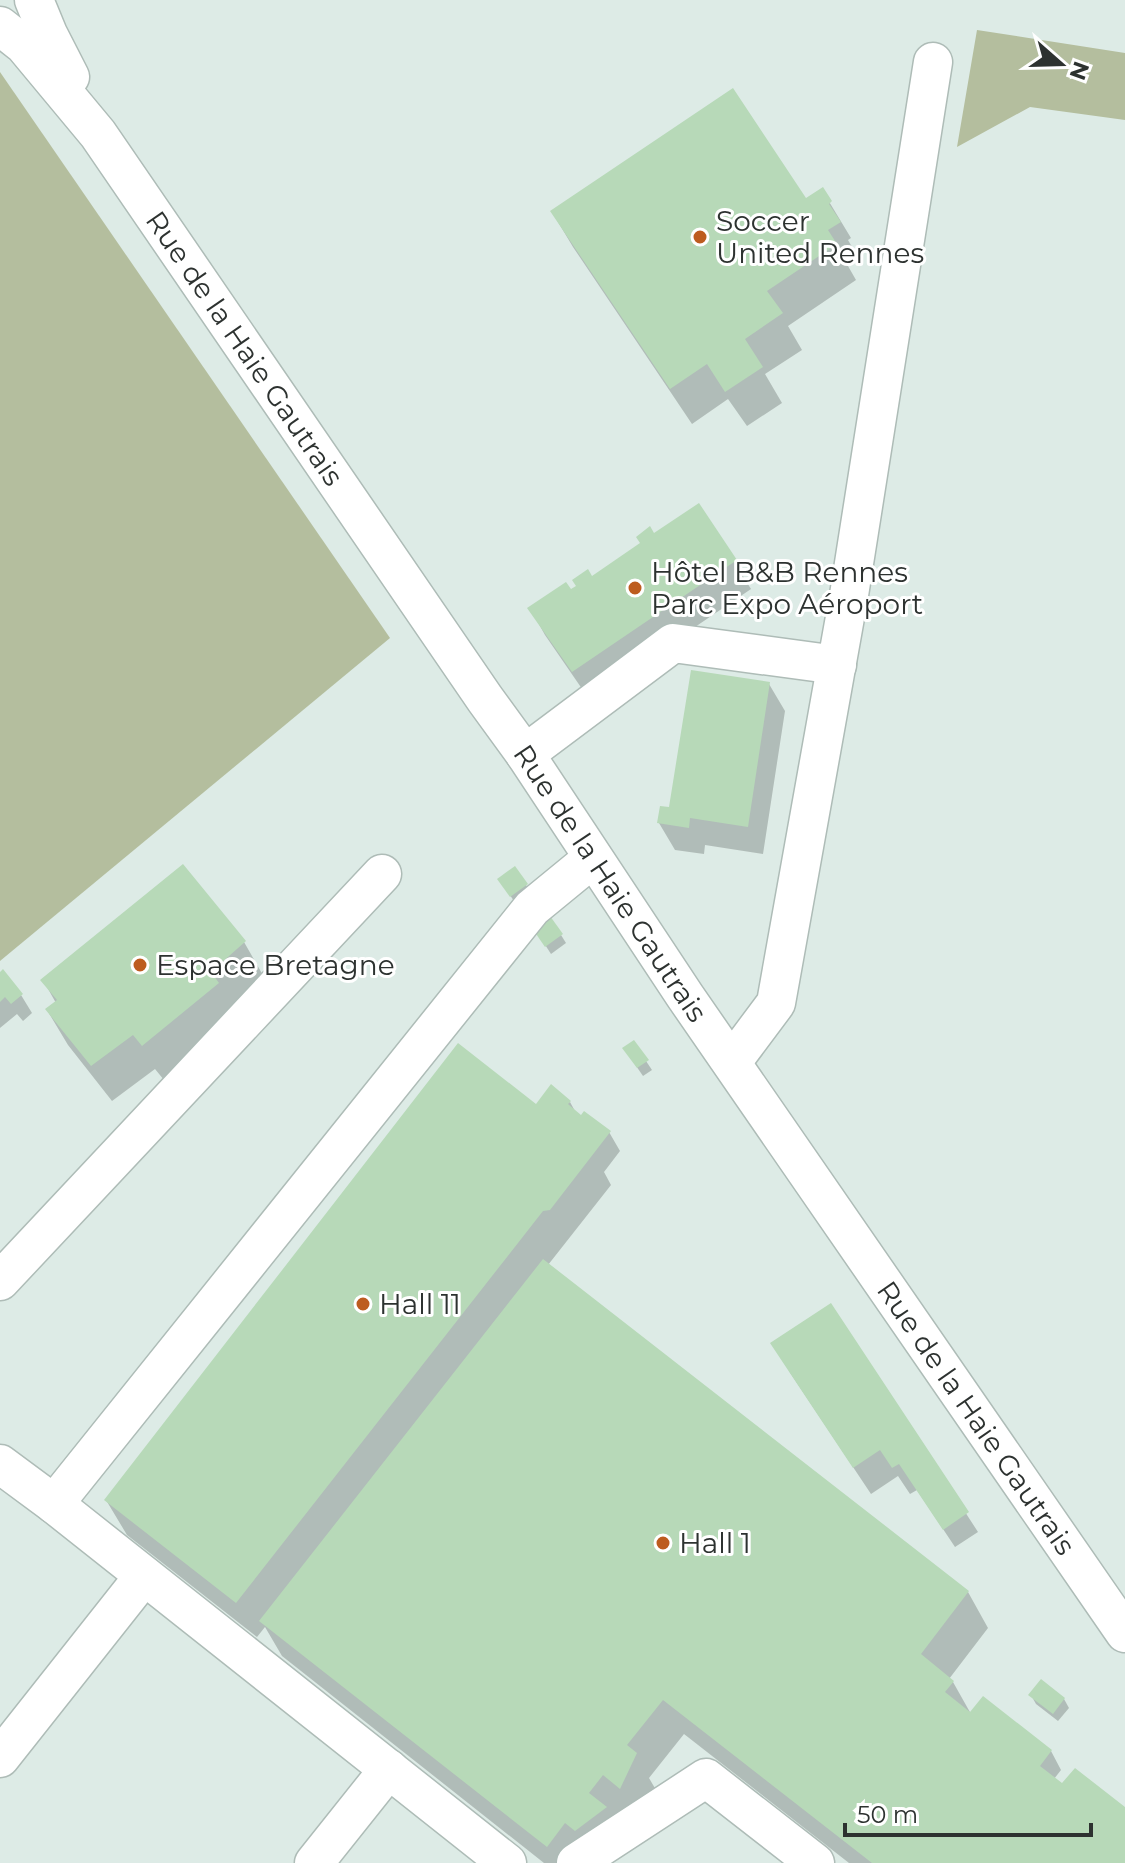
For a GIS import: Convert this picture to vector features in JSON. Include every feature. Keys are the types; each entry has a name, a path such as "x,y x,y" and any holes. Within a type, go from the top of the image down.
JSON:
{"street":[{"name":"Rue de la Haie Gautrais","path":"34,0 98,134"},
{"name":"Rue de la Haie Gautrais","path":"0,26 24,45 98,134 525,754 685,996 1125,1633"},
{"path":"732,1062 776,1003 837,665 933,62"},
{"path":"525,754 673,643 837,665"},
{"path":"54,1504 532,908 593,858"},
{"path":"0,1281 382,874"},
{"path":"0,1464 507,1863"},
{"path":"0,1758 144,1576"},
{"path":"314,1863 389,1769"},
{"path":"576,1863 706,1778 815,1863"}],"green space":[{"path":"977,30 1125,53 1125,120 1030,107 957,147"},
{"path":"0,72 390,638 0,961"}],"building":[{"name":"Soccer United Rennes","path":"733,88 806,198 823,187 832,201 829,204 841,222 828,230 837,244 767,291 783,313 745,339 763,367 725,392 707,364 670,389 550,211"},
{"name":"Hôtel B&B Rennes Parc Expo Aéroport","path":"699,503 737,560 572,672 527,608 566,582 571,589 576,586 572,580 588,569 592,576 640,543 636,537 650,526 654,533"},
{"path":"691,670 770,682 748,827 690,818 689,828 657,823 660,806 669,807"},
{"name":"Espace Bretagne","path":"183,864 246,941 211,972 219,983 142,1046 133,1035 91,1066 45,1009 57,1000 40,980"},
{"path":"515,866 528,884 510,897 497,879"},
{"path":"550,916 563,934 545,947 532,928"},
{"path":"3,969 23,994 11,1004 5,997 0,1002 0,972"},
{"path":"634,1040 649,1060 637,1068 622,1048"},
{"name":"Hall 11","path":"458,1043 536,1104 551,1084 571,1101 568,1104 581,1115 584,1111 611,1131 550,1210 543,1211 236,1603 104,1500"},
{"name":"Hall 1","path":"543,1259 969,1591 921,1654 954,1681 945,1692 970,1712 983,1696 1052,1750 1040,1766 1062,1783 1075,1768 1125,1807 1125,1863 872,1863 663,1700 627,1745 637,1753 620,1789 603,1775 589,1793 607,1807 575,1831 565,1823 547,1847 259,1621"},
{"path":"831,1303 969,1512 943,1530 899,1464 892,1468 880,1450 853,1468 770,1343"},
{"path":"1041,1679 1065,1698 1053,1714 1028,1695"}],"place":[{"name":"Soccer United Rennes","path":"700,237"},
{"name":"Hôtel B&B Rennes Parc Expo Aéroport","path":"635,588"},
{"name":"Espace Bretagne","path":"140,965"},
{"name":"Hall 11","path":"363,1304"},
{"name":"Hall 1","path":"663,1543"}]}
